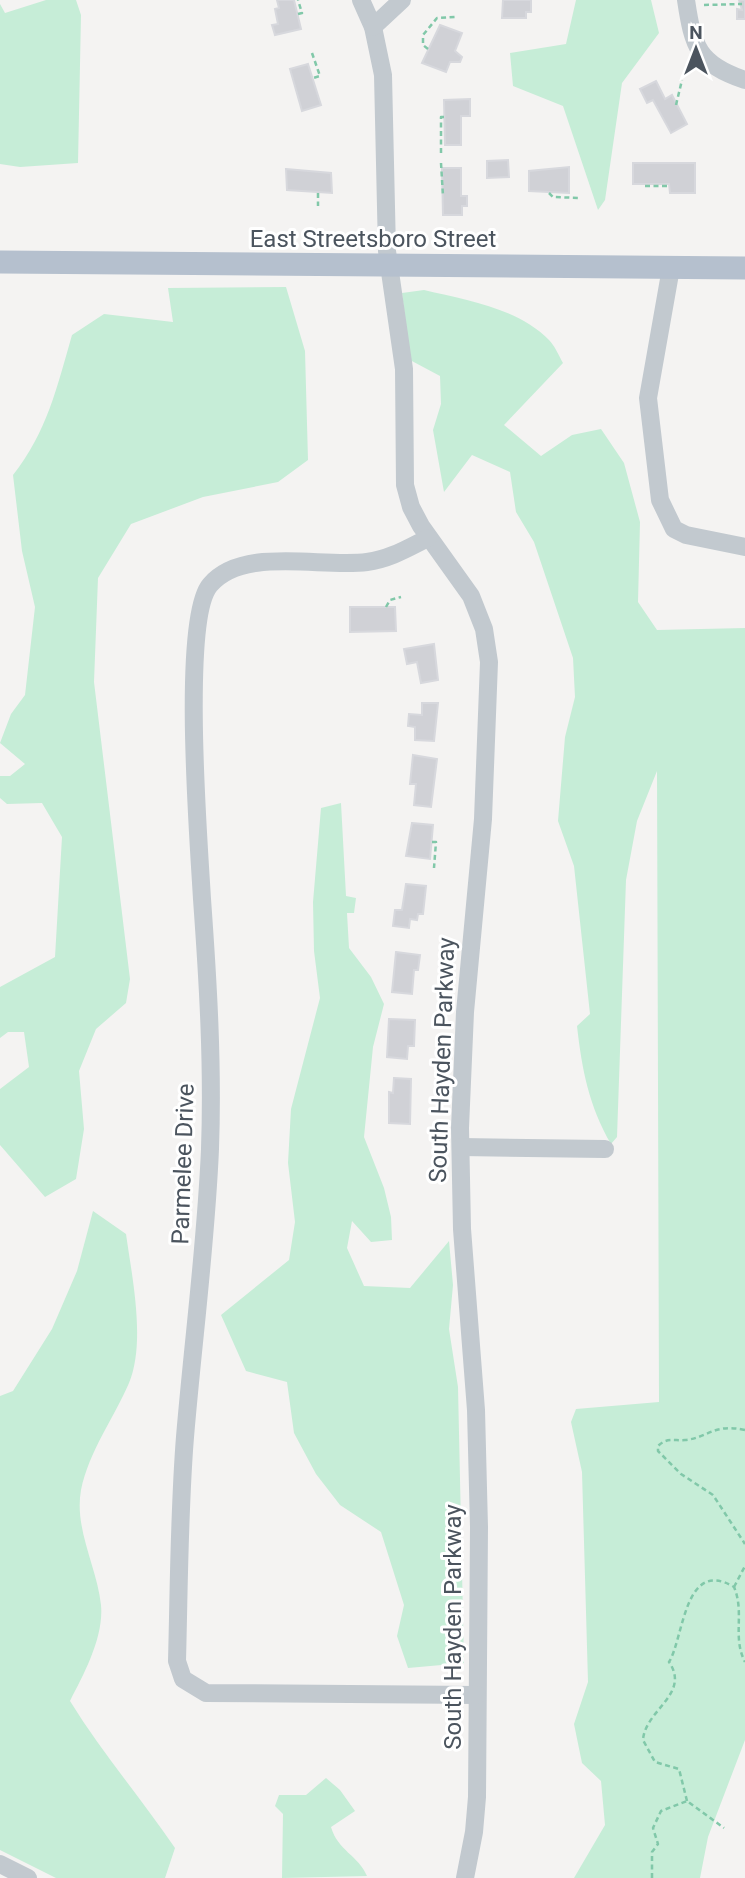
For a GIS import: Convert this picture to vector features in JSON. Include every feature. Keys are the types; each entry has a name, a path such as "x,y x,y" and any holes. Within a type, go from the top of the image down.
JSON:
{"main road":[{"name":"East Streetsboro Street","path":"0,262 745,268"}],"street":[{"name":"South Hayden Parkway","path":"361,0 380,51 384,87 389,266 404,369 405,485 411,507 428,538 471,596 484,629 489,662 483,819 463,1048 461,1147 462,1228 476,1410 480,1527 477,1797 474,1832 465,1878"},
{"path":"373,27 402,0"},
{"path":"687,6 702,58 713,67 745,80"},
{"path":"671,268 648,398 660,500 674,529 686,535 745,547"},
{"name":"Parmelee Drive","path":"428,538 396,554 366,562 245,563 225,572 209,586 198,611 195,649 195,797 209,999 210,1147 202,1279 185,1440 177,1661 183,1679 206,1693 477,1695"},
{"path":"461,1147 605,1149"},
{"path":"0,1864 29,1878"}],"path":[{"path":"298,0 302,13 298,14"},
{"path":"687,6 735,2 743,4"},
{"path":"428,49 423,45 424,35 437,18 454,17"},
{"path":"312,53 320,76 313,78"},
{"path":"676,104 682,80"},
{"path":"440,153 441,117 444,117"},
{"path":"440,163 443,196"},
{"path":"645,186 669,186"},
{"path":"318,193 318,206"},
{"path":"549,193 553,197 580,198"},
{"path":"386,607 390,600 401,597"},
{"path":"432,842 436,842 434,868"},
{"path":"745,1430 710,1430 694,1438 671,1439 658,1446 661,1454 668,1458 681,1474 713,1495 745,1544"},
{"path":"745,1566 734,1587 740,1612 737,1643 745,1662"},
{"path":"724,1828 687,1801 678,1769 655,1762 643,1740 644,1731 676,1685 676,1676 669,1662 675,1654 679,1626 695,1588 713,1581 734,1587"},
{"path":"652,1878 652,1852 658,1844 653,1828 654,1820 661,1811 687,1801"}],"green space":[{"path":"46,0 76,0 81,15 78,163 20,167 0,164 0,4 5,13"},
{"path":"576,0 651,0 659,33 622,83 605,200 598,210 563,106 513,86 510,53 566,44"},
{"path":"286,287 305,351 308,460 278,482 203,497 131,524 98,578 94,682 130,979 126,1003 96,1029 79,1071 84,1129 76,1179 45,1197 0,1145 0,1089 29,1067 24,1032 8,1032 0,1038 0,987 55,957 62,837 42,803 7,804 0,798 0,776 10,776 25,764 0,743 11,714 25,695 35,607 22,551 13,475 43,426 72,335 104,314 173,322 168,288"},
{"path":"424,290 507,313 536,329 553,345 563,363 504,425 541,456 572,435 601,429 624,463 640,522 638,602 657,630 745,628 745,1740 708,1837 700,1878 574,1878 605,1825 601,1781 582,1763 574,1724 588,1682 582,1472 571,1422 576,1409 659,1402 657,771 637,821 626,880 617,1137 611,1144 592,1102 581,1058 577,1026 590,1014 574,866 558,821 565,737 575,697 573,658 534,542 516,512 510,472 472,455 444,492 433,430 441,404 440,376 410,360 402,293"},
{"path":"341,803 346,896 356,898 354,913 347,913 349,948 371,977 384,1004 373,1047 364,1137 384,1188 391,1217 392,1240 371,1242 352,1221 347,1248 364,1286 410,1288 449,1241 453,1285 449,1329 458,1387 464,1663 408,1668 397,1636 404,1605 381,1532 340,1505 316,1474 294,1433 287,1382 246,1371 221,1315 289,1260 295,1222 288,1163 291,1109 320,998 314,951 313,902 321,808"},
{"path":"93,1211 126,1234 136,1309 137,1348 129,1383 96,1448 81,1490 83,1534 99,1591 101,1617 92,1655 70,1701 175,1848 165,1878 56,1878 0,1850 0,1396 13,1391 52,1329 77,1271"},
{"path":"326,1778 340,1790 355,1811 331,1827 334,1835 367,1876 282,1878 283,1814 275,1806 279,1795 306,1795"}],"building":[{"path":"277,0 294,0 301,29 275,35 272,25 278,24 275,9 279,8"},
{"path":"503,0 531,0 531,12 526,12 526,18 502,18"},
{"path":"739,0 745,0 745,19 737,19 737,9 742,10"},
{"path":"440,25 462,33 455,51 462,57 460,62 450,62 446,72 422,63"},
{"path":"308,64 321,105 302,111 290,69"},
{"path":"656,81 665,99 672,95 687,124 671,133 653,100 647,103 640,89"},
{"path":"470,99 470,116 461,116 461,145 445,145 444,100"},
{"path":"508,160 509,177 487,178 487,161"},
{"path":"633,163 695,163 695,193 670,193 669,184 633,184"},
{"path":"569,167 569,193 529,191 529,171"},
{"path":"442,168 461,168 461,196 467,196 467,206 462,206 462,215 443,215"},
{"path":"286,169 331,173 332,193 287,190"},
{"path":"350,607 395,607 396,631 350,632"},
{"path":"434,644 438,680 421,683 417,662 407,664 404,649"},
{"path":"422,703 438,703 434,741 415,740 415,727 408,726 409,714 422,715"},
{"path":"413,755 437,759 431,807 414,805 416,784 410,784"},
{"path":"412,823 433,825 430,859 406,856"},
{"path":"406,884 426,886 423,914 418,914 417,920 410,919 409,928 393,926 395,910 402,910"},
{"path":"396,952 420,955 418,970 414,970 412,994 392,992"},
{"path":"389,1019 415,1020 414,1046 408,1046 407,1059 387,1057"},
{"path":"394,1078 411,1079 410,1124 389,1123 389,1092 393,1093"}]}
